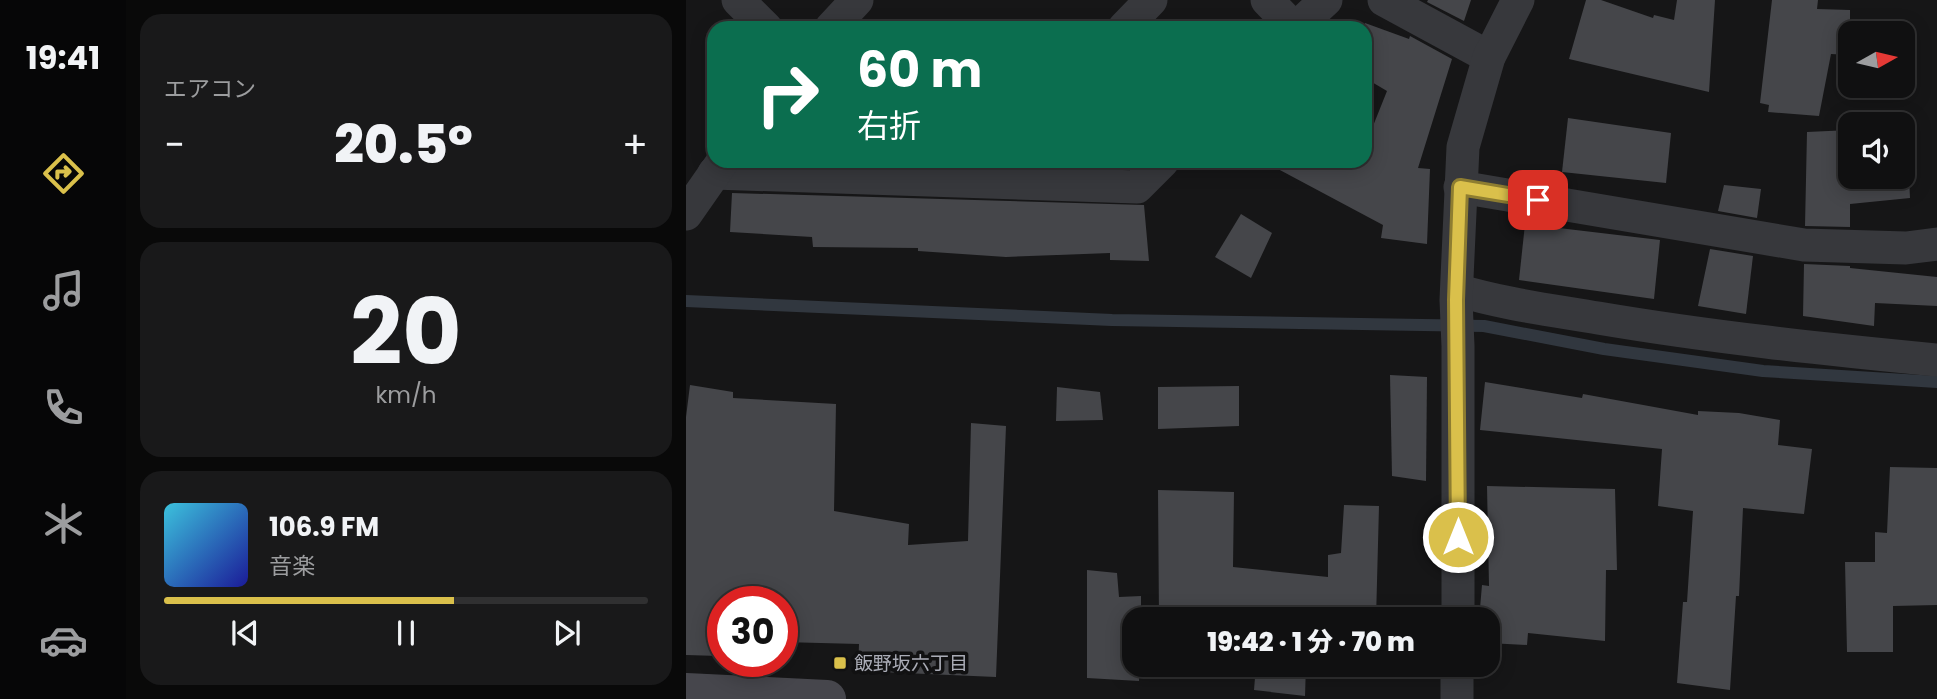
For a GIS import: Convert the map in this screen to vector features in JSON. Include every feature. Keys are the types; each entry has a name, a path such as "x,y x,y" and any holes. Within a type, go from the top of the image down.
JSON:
{"main road":[{"path":"686,692 827,699"}],"street":[{"path":"738,0 759,21"},
{"path":"838,21 857,0"},
{"path":"1131,21 1151,0"},
{"path":"1267,0 1288,21"},
{"path":"1303,21 1326,0"},
{"path":"1384,0 1489,58"},
{"path":"1458,607 1457,295 1463,147 1489,58 1518,0"},
{"path":"686,214 717,168"},
{"path":"772,168 987,172 1137,187 1156,168"},
{"path":"1460,187 1804,246 1906,248 1937,244"},
{"path":"1457,295 1670,330 1792,346 1937,360"},
{"path":"1457,677 1457,699"}],"building":[{"path":"1471,0 1464,21 1427,2"},
{"path":"1586,0 1601,0 1653,18 1654,15 1674,20 1677,0 1715,0 1709,92 1569,59"},
{"path":"1772,0 1818,0 1817,9 1850,10 1850,21 1838,21 1838,54 1831,54 1819,116 1768,112 1769,105 1760,103"},
{"path":"1372,26 1409,39 1410,36 1452,59 1418,168 1430,169 1427,244 1381,238 1383,225 1276,168 1372,168 1372,128 1387,91 1372,82"},
{"path":"1568,118 1671,133 1666,183 1562,172"},
{"path":"1838,131 1838,189 1910,189 1910,198 1850,204 1850,227 1805,226 1807,132"},
{"path":"1724,185 1761,189 1757,218 1718,211"},
{"path":"732,193 1144,205 1149,261 1110,260 1110,253 1006,257 918,251 918,248 813,247 812,237 730,232"},
{"path":"1241,214 1272,233 1251,278 1215,257"},
{"path":"1525,224 1660,240 1654,299 1519,280"},
{"path":"1710,249 1753,256 1746,314 1698,306"},
{"path":"1804,264 1850,266 1937,277 1937,306 1875,303 1874,326 1803,316"},
{"path":"1390,375 1427,377 1426,481 1392,476"},
{"path":"1485,382 1582,398 1583,394 1698,415 1698,411 1739,413 1780,420 1778,445 1812,449 1804,514 1743,508 1739,596 1736,596 1730,690 1677,683 1683,602 1687,602 1693,511 1658,506 1662,449 1480,430"},
{"path":"690,385 733,392 733,398 836,404 834,511 909,524 908,545 968,541 971,423 1006,426 996,677 858,671 859,644 798,642 798,586 707,586 707,656 686,655 686,417"},
{"path":"1239,386 1239,426 1158,429 1158,387"},
{"path":"1057,387 1100,392 1103,420 1056,421"},
{"path":"1890,467 1937,468 1937,605 1893,606 1893,652 1847,652 1845,562 1875,562 1875,532 1887,533"},
{"path":"1487,486 1615,489 1617,570 1606,570 1605,641 1528,633 1527,645 1500,644 1500,607 1480,607 1482,585 1489,586"},
{"path":"1158,490 1234,492 1233,567 1328,577 1328,555 1341,553 1344,505 1379,506 1376,607 1159,607"},
{"path":"1087,570 1117,573 1119,597 1141,596 1141,607 1122,607 1122,677 1139,677 1139,681 1087,678"},
{"path":"1255,677 1306,677 1305,696 1254,690"}],"waterway":[{"path":"686,301 1112,320 1484,326 1604,349 1763,371 1937,382"}],"place":[{"name":"飯野坂六丁目","path":"840,663"}],"route":[{"path":"1458,537 1456,300 1460,187 1538,200"}]}
